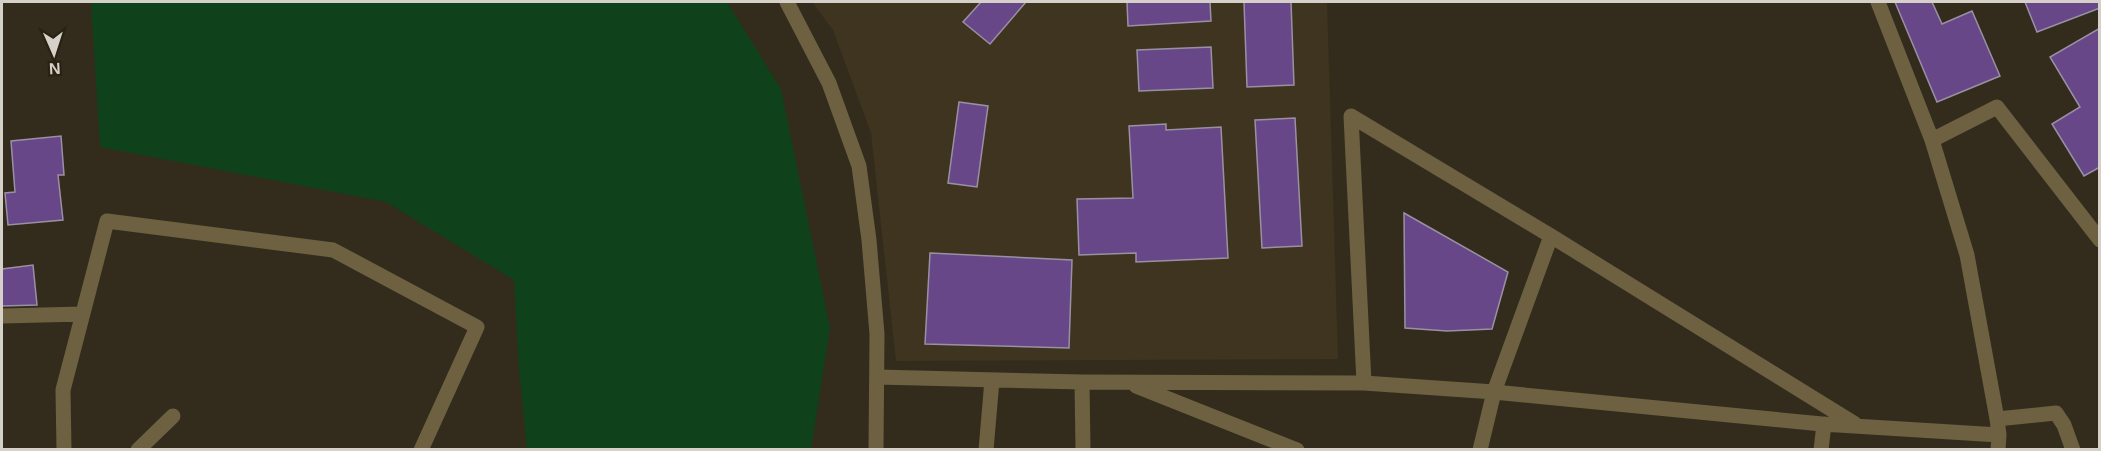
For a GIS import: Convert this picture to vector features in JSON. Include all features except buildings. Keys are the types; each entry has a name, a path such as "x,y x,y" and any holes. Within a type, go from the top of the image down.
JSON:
{"street":[{"path":"787,2 829,83 859,166 877,333 876,450"},
{"path":"877,378 1082,382 1364,383 1494,392 1857,426 1999,442 1997,419 1967,255 1932,140 1878,2"},
{"path":"1932,140 1997,107 2100,240"},
{"path":"1364,383 1351,116 1551,236 1857,426"},
{"path":"64,450 63,390 107,221 333,250 477,327 421,450"},
{"path":"1480,450 1494,392 1551,236"},
{"path":"2,316 83,314"},
{"path":"986,450 992,380"},
{"path":"1082,382 1083,450"},
{"path":"1126,382 1298,450"},
{"path":"1997,419 2055,413 2064,425 2073,450"},
{"path":"138,450 173,416"},
{"path":"1821,450 1824,424"}],"shaded area":[{"path":"812,2 1327,2 1338,359 896,361 871,133 833,30"}],"green space":[{"path":"91,2 727,2 781,89 830,328 811,449 527,449 519,369 514,280 386,202 100,147"}]}
